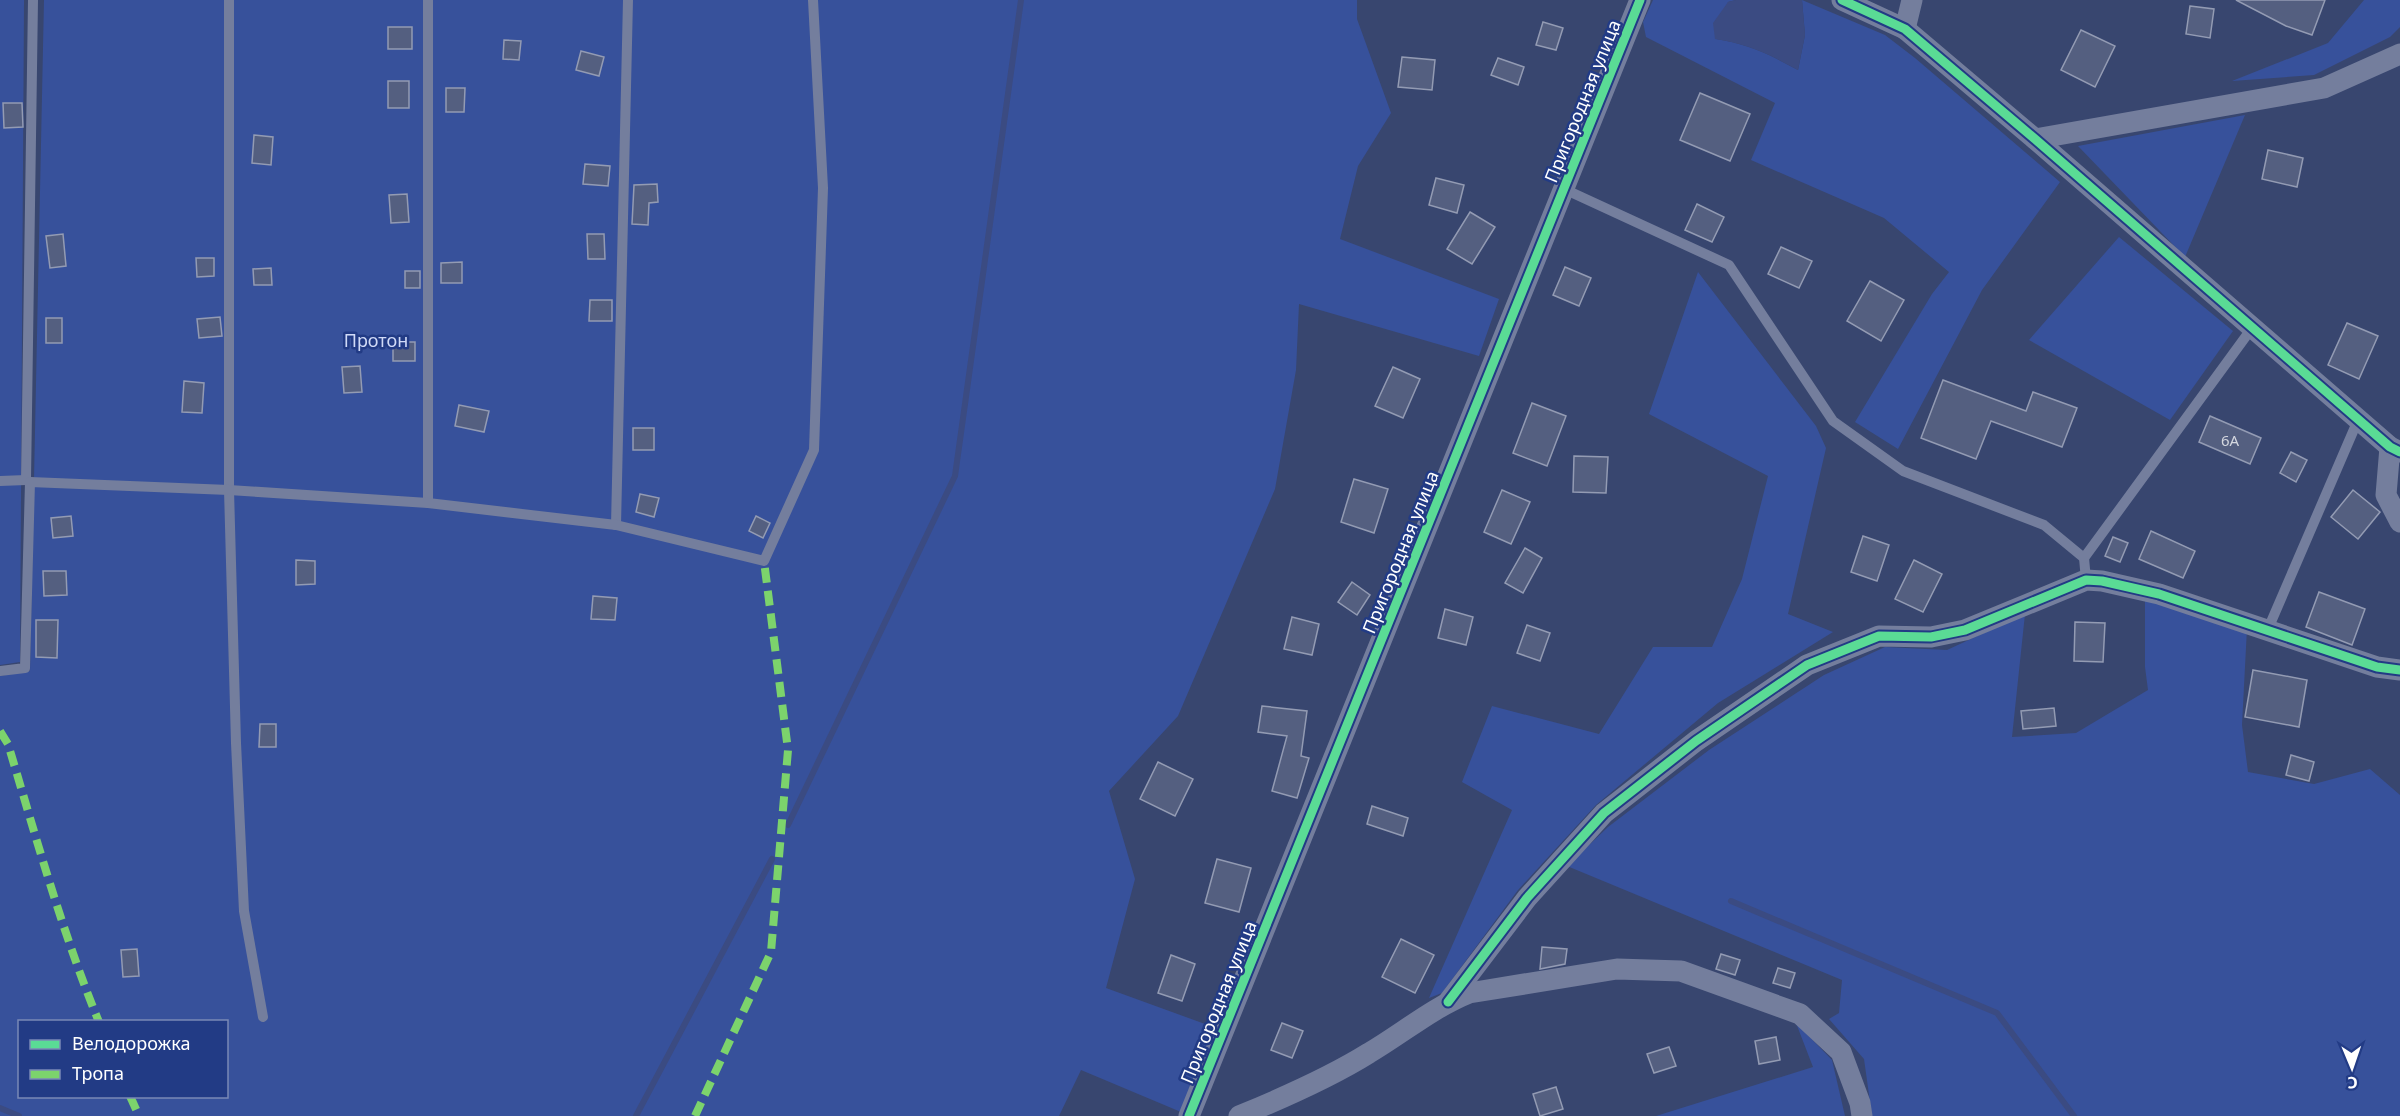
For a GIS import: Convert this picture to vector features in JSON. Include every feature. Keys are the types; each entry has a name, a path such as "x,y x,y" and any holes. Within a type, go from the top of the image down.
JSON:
{"street":[{"name":"Пригородная улица","path":"1190,1116 1640,0"},
{"path":"1842,0 1905,29 2395,450 2386,495 2400,522"},
{"path":"1905,29 1912,0"},
{"path":"2035,139 2324,88 2400,54"},
{"path":"1448,1002 1527,897 1604,813 1696,741 1807,665 1879,636 1931,637 1965,630 2086,580 2102,581 2159,594 2377,666 2400,670"},
{"path":"1239,1116 1275,1101 1369,1054 1448,1002 1468,993 1617,969 1681,971 1800,1014 1841,1052 1860,1103 1862,1116"}],"lane":[{"path":"0,670 25,668 33,0"},
{"path":"229,0 229,489 244,911 263,1017"},
{"path":"428,0 428,503"},
{"path":"616,525 628,0"},
{"path":"0,481 229,489 428,503 616,525 764,561 814,450 824,188 813,0"},
{"path":"1564,189 1729,265 1833,421 1903,471 2044,525 2084,558"},
{"path":"2086,580 2084,558 2252,328"},
{"path":"2268,629 2358,420"}],"green space":[{"path":"0,0 24,0 20,662 0,665"},
{"name":"Протон","path":"44,0 1357,0 1357,19 1391,113 1358,166 1340,239 1499,299 1479,356 1299,304 1296,370 1275,489 1178,716 1109,791 1135,879 1106,988 1216,1028 1181,1112 1081,1070 1059,1116 0,1116 0,676 30,671"},
{"path":"1653,0 1736,0 1728,2 1716,39 1758,50 1798,70 1805,35 1802,0 1885,35 2060,182 1982,290 1898,449 1855,422 1932,294 1949,272 1884,218 1751,160 1775,103 1646,37 1643,22"},
{"path":"2364,0 2400,0 2400,27 2390,37 2314,75 2232,81 2328,43"},
{"path":"2245,115 2185,257 2078,146"},
{"path":"2119,237 2233,331 2170,420 2029,340"},
{"path":"1698,272 1816,426 1826,448 1788,614 1833,632 1718,703 1596,805 1518,890 1442,993 1429,998 1512,810 1462,782 1492,706 1599,734 1653,647 1712,647 1742,579 1768,476 1649,414"},
{"path":"2145,596 2247,628 2242,725 2248,772 2314,784 2370,769 2400,795 2400,1116 1872,1116 1864,1059 1829,1019 1839,1013 1842,980 1567,866 1608,827 1709,750 1824,675 1885,647 1947,650 2025,614 2012,737 2076,733 2148,690 2145,667"},
{"path":"1796,1023 1832,1060 1845,1116 1656,1116 1813,1067"}],"shaded area":[{"path":"1802,0 1805,35 1798,70 1758,50 1715,39 1713,23 1728,2"}],"building":[{"path":"2236,0 2325,0 2312,35 2286,26"},
{"path":"2190,6 2214,9 2210,38 2186,34"},
{"path":"1543,22 1563,28 1556,50 1536,45"},
{"path":"388,27 412,27 412,49 388,49"},
{"path":"2081,30 2115,46 2095,87 2061,70"},
{"path":"504,40 521,41 519,60 503,59"},
{"path":"581,51 604,57 599,76 576,70"},
{"path":"1402,57 1435,60 1432,90 1398,87"},
{"path":"1498,58 1524,67 1518,85 1491,75"},
{"path":"388,81 409,81 409,108 388,108"},
{"path":"446,88 465,88 464,112 446,112"},
{"path":"1700,93 1750,114 1730,161 1680,140"},
{"path":"3,103 22,103 23,127 4,128"},
{"path":"254,135 273,137 271,165 252,163"},
{"path":"2268,150 2303,158 2297,187 2262,179"},
{"path":"585,164 610,166 608,186 583,184"},
{"path":"1436,178 1464,185 1457,213 1429,205"},
{"path":"657,184 658,202 649,203 648,225 632,224 634,185"},
{"path":"407,194 409,222 391,223 389,195"},
{"path":"1697,204 1724,217 1712,242 1685,230"},
{"path":"1470,212 1495,227 1472,264 1447,249"},
{"path":"63,234 66,266 50,268 46,236"},
{"path":"587,234 604,234 605,259 588,259"},
{"path":"1781,247 1812,261 1799,288 1768,274"},
{"path":"196,258 214,258 214,276 197,277"},
{"path":"462,262 462,283 441,283 441,263"},
{"path":"1565,267 1591,278 1579,306 1553,295"},
{"path":"271,268 272,285 254,285 253,269"},
{"path":"405,271 420,271 420,288 405,288"},
{"path":"1870,281 1904,300 1881,341 1847,321"},
{"path":"590,300 612,300 612,321 589,321"},
{"path":"220,317 222,336 199,338 197,319"},
{"path":"46,318 62,318 62,343 46,343"},
{"path":"2347,323 2378,336 2359,379 2328,365"},
{"path":"393,342 415,342 415,361 393,361"},
{"path":"360,366 362,392 344,393 342,367"},
{"path":"1393,367 1420,379 1403,418 1375,406"},
{"path":"1943,380 2026,411 2033,392 2077,408 2062,447 1991,421 1976,459 1921,438"},
{"path":"184,381 204,383 202,413 182,412"},
{"path":"1532,403 1566,416 1547,466 1513,453"},
{"path":"459,405 489,411 484,432 455,426"},
{"path":"2210,416 2261,438 2250,464 2199,442"},
{"path":"633,428 654,428 654,450 633,450"},
{"path":"2291,452 2307,460 2296,482 2280,473"},
{"path":"1574,456 1608,457 1606,493 1573,492"},
{"path":"1354,479 1388,489 1374,533 1341,522"},
{"path":"1502,490 1530,502 1511,544 1484,532"},
{"path":"2353,490 2380,512 2358,539 2331,517"},
{"path":"640,494 659,498 654,517 636,512"},
{"path":"71,516 73,536 53,538 51,518"},
{"path":"756,516 770,523 763,538 749,531"},
{"path":"2151,531 2195,551 2183,578 2139,559"},
{"path":"1863,536 1889,545 1877,581 1851,572"},
{"path":"2113,537 2128,543 2120,562 2105,556"},
{"path":"1525,548 1542,558 1523,593 1505,583"},
{"path":"296,560 315,561 315,584 296,585"},
{"path":"1914,560 1942,574 1923,612 1895,599"},
{"path":"43,571 66,571 67,595 44,596"},
{"path":"1352,582 1370,595 1357,615 1338,602"},
{"path":"2319,592 2365,609 2352,645 2306,627"},
{"path":"593,596 617,598 615,620 591,619"},
{"path":"1445,609 1473,617 1466,645 1438,638"},
{"path":"1292,617 1319,624 1312,655 1284,649"},
{"path":"36,620 58,620 57,658 36,657"},
{"path":"2075,622 2105,623 2103,662 2074,661"},
{"path":"1527,625 1550,633 1540,661 1517,653"},
{"path":"2253,670 2307,680 2299,727 2245,717"},
{"path":"1262,706 1307,711 1301,756 1309,758 1297,798 1272,791 1287,736 1258,732"},
{"path":"2054,708 2056,726 2023,729 2021,711"},
{"path":"260,724 276,724 276,747 259,747"},
{"path":"2291,755 2314,762 2309,781 2286,775"},
{"path":"1158,762 1193,779 1175,816 1140,799"},
{"path":"1372,806 1408,818 1403,836 1367,824"},
{"path":"1217,859 1251,868 1239,912 1205,903"},
{"path":"1401,939 1434,955 1415,993 1382,977"},
{"path":"1542,947 1567,949 1565,964 1540,969"},
{"path":"137,949 139,976 123,977 121,950"},
{"path":"1721,954 1740,960 1735,975 1716,969"},
{"path":"1171,955 1195,964 1182,1001 1158,993"},
{"path":"1778,968 1795,973 1790,988 1773,983"},
{"path":"1282,1023 1303,1031 1292,1058 1271,1050"},
{"path":"1776,1037 1780,1060 1759,1064 1755,1041"},
{"path":"1669,1047 1676,1066 1654,1073 1647,1054"},
{"path":"1556,1087 1563,1109 1540,1116 1533,1094"}],"waterway":[{"path":"788,825 955,476 1021,0"},
{"path":"636,1116 772,859"},
{"path":"1731,901 1997,1013 2074,1116"},
{"path":"0,1108 19,1116"}],"marked path":[{"path":"695,1116 771,952 788,750 764,561"},
{"path":"0,731 8,744 61,919 98,1020"},
{"path":"131,1098 139,1116"}],"cycle path":[{"path":"1189,1116 1640,0"},
{"path":"1842,0 1905,29 2390,447 2400,452"},
{"path":"1448,1002 1527,898 1604,813 1696,741 1807,665 1879,636 1931,637 1965,630 2086,580 2102,581 2159,594 2377,667 2400,670"}]}
